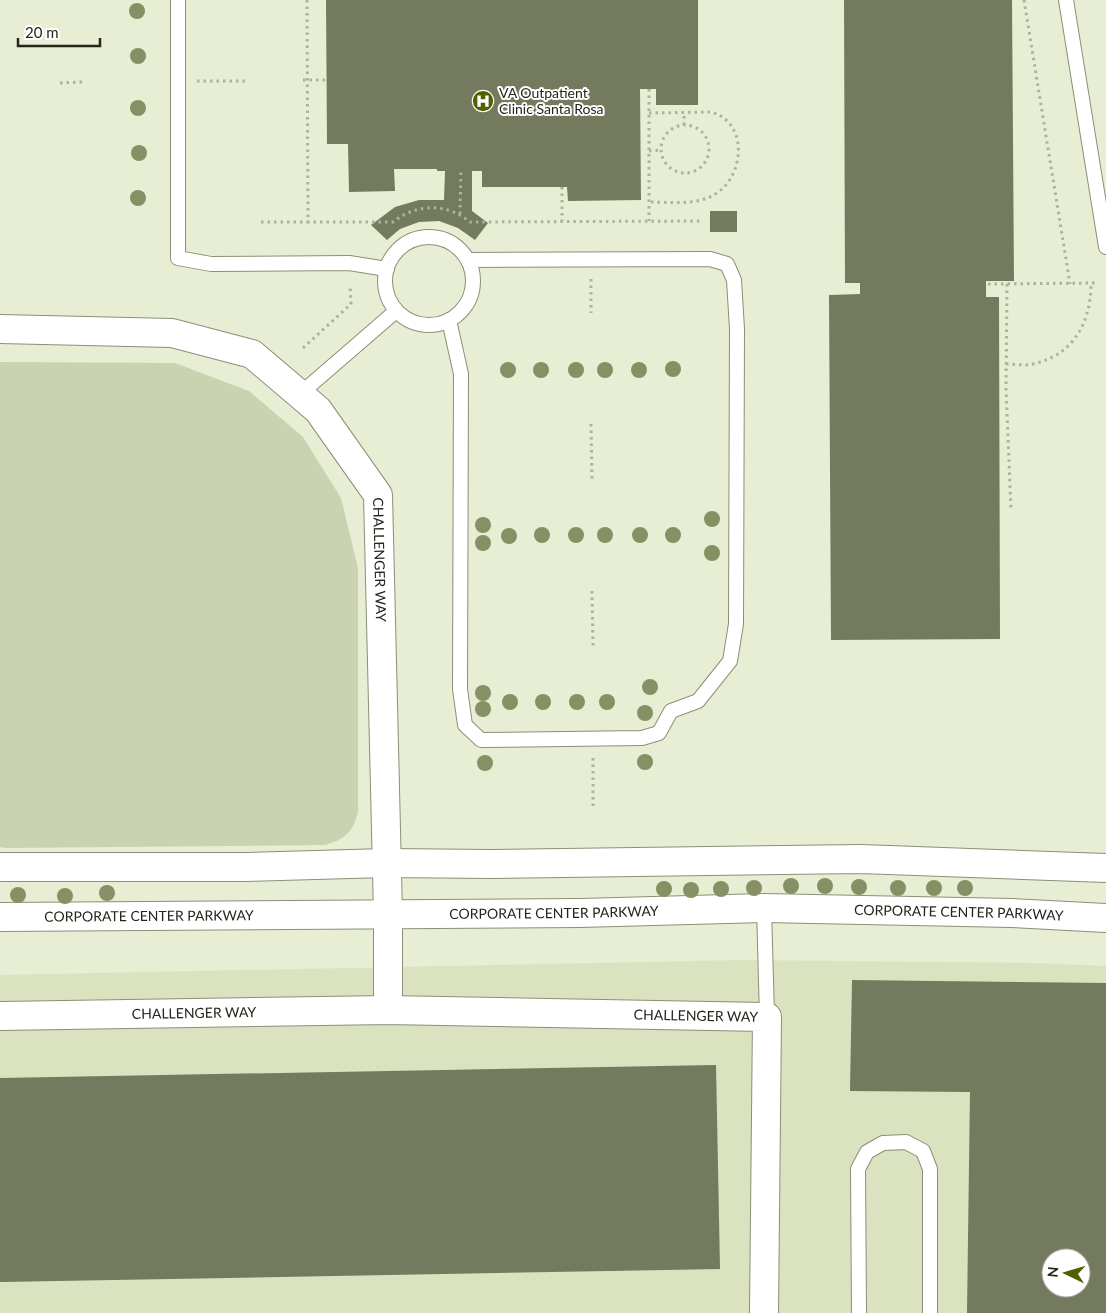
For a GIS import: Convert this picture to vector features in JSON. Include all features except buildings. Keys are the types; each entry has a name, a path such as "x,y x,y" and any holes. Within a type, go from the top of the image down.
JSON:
{"street":[{"name":"CHALLENGER WAY","path":"0,329 172,333 252,354 318,410 378,494 388,914 388,1010"},
{"path":"0,867 246,867 386,862 492,864 861,859 1106,868"},
{"name":"CORPORATE CENTER PARKWAY","path":"0,917 580,913 764,908 1012,913 1106,918"},
{"name":"CHALLENGER WAY","path":"0,1016 388,1010 767,1017 764,1313"}],"lane":[{"path":"178,0 178,258 211,264 349,263 387,268"},
{"path":"1066,0 1106,247"},
{"path":"433,237 447,241 459,249 468,260 473,273 473,287 468,300 460,312 449,320 436,325 422,325 408,320 396,311 388,298 385,284 387,268 393,255 404,244 418,238 433,237"},
{"path":"449,320 461,374 460,689 465,725 481,740 642,738 658,732 671,711 698,701 730,661 736,624 737,329 734,280 727,264 710,259 468,260"},
{"path":"300,394 396,311"},
{"path":"764,908 767,1017"},
{"path":"859,1313 858,1169 867,1152 884,1143 906,1142 923,1151 930,1169 930,1313"}],"path":[{"path":"307,0 305,80 308,222"},
{"path":"1024,0 1070,284"},
{"path":"305,80 326,80"},
{"path":"194,81 248,81"},
{"path":"60,82 82,82"},
{"path":"649,89 649,221"},
{"path":"684,112 684,125"},
{"path":"649,113 711,112 720,114 734,128 739,147 737,164 730,180 718,193 703,200 649,202"},
{"path":"684,125 696,127 707,138 709,146 706,161 694,170 680,172 667,164 663,158 662,150 666,135 672,129 684,125"},
{"path":"649,151 662,150"},
{"path":"460,214 461,171"},
{"path":"562,187 562,221"},
{"path":"261,222 393,222 401,215 421,208 441,208 460,214 470,222 562,221 591,223 702,221"},
{"path":"349,222 349,227"},
{"path":"591,279 591,313"},
{"path":"303,348 351,304 350,282"},
{"path":"988,284 1093,283 1091,301 1085,323 1072,342 1054,356 1032,364 1006,364"},
{"path":"1007,284 1006,364 1011,511"},
{"path":"592,424 592,479"},
{"path":"592,591 592,646"},
{"path":"593,753 593,807"}],"shaded area":[{"path":"0,362 175,363 249,391 303,437 341,498 358,568 358,812 351,830 343,837 325,845 0,847"},
{"path":"746,960 1034,963 1106,966 1106,1313 0,1313 0,975"}],"place":[{"name":"VA Outpatient Clinic Santa Rosa","path":"483,101"}]}
